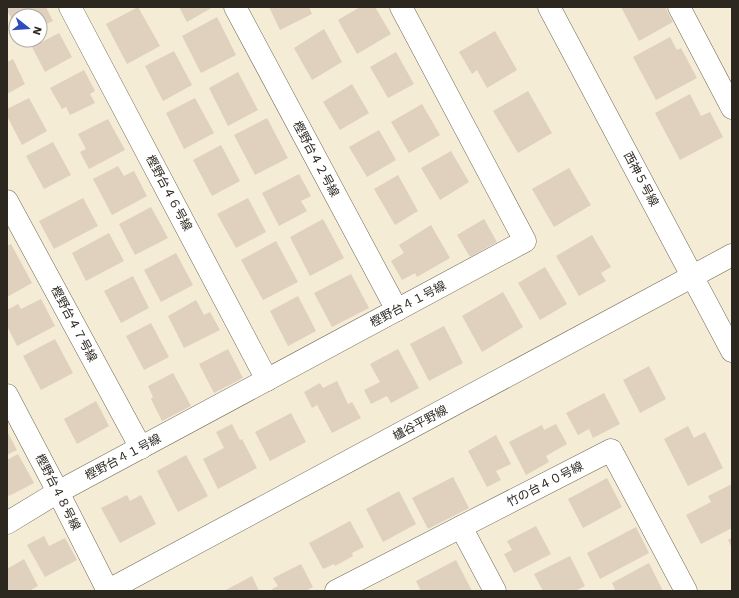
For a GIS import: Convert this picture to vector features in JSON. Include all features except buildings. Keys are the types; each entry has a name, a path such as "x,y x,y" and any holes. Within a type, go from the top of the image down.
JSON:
{"street":[{"name":"樫野台４６号線","path":"70,7 267,380"},
{"name":"樫野台４２号線","path":"235,7 397,310"},
{"name":"樫野台４１号線","path":"7,523 58,492 525,241 401,7"},
{"name":"西神５号線","path":"549,7 732,351"},
{"path":"679,7 732,108"},
{"name":"樫野台４７号線","path":"7,201 141,448"},
{"name":"櫨谷平野線","path":"107,591 732,255"},
{"name":"樫野台４８号線","path":"7,395 58,492 107,591"},
{"name":"竹の台４０号線","path":"336,591 612,450 686,591"},
{"path":"461,527 495,591"}]}
